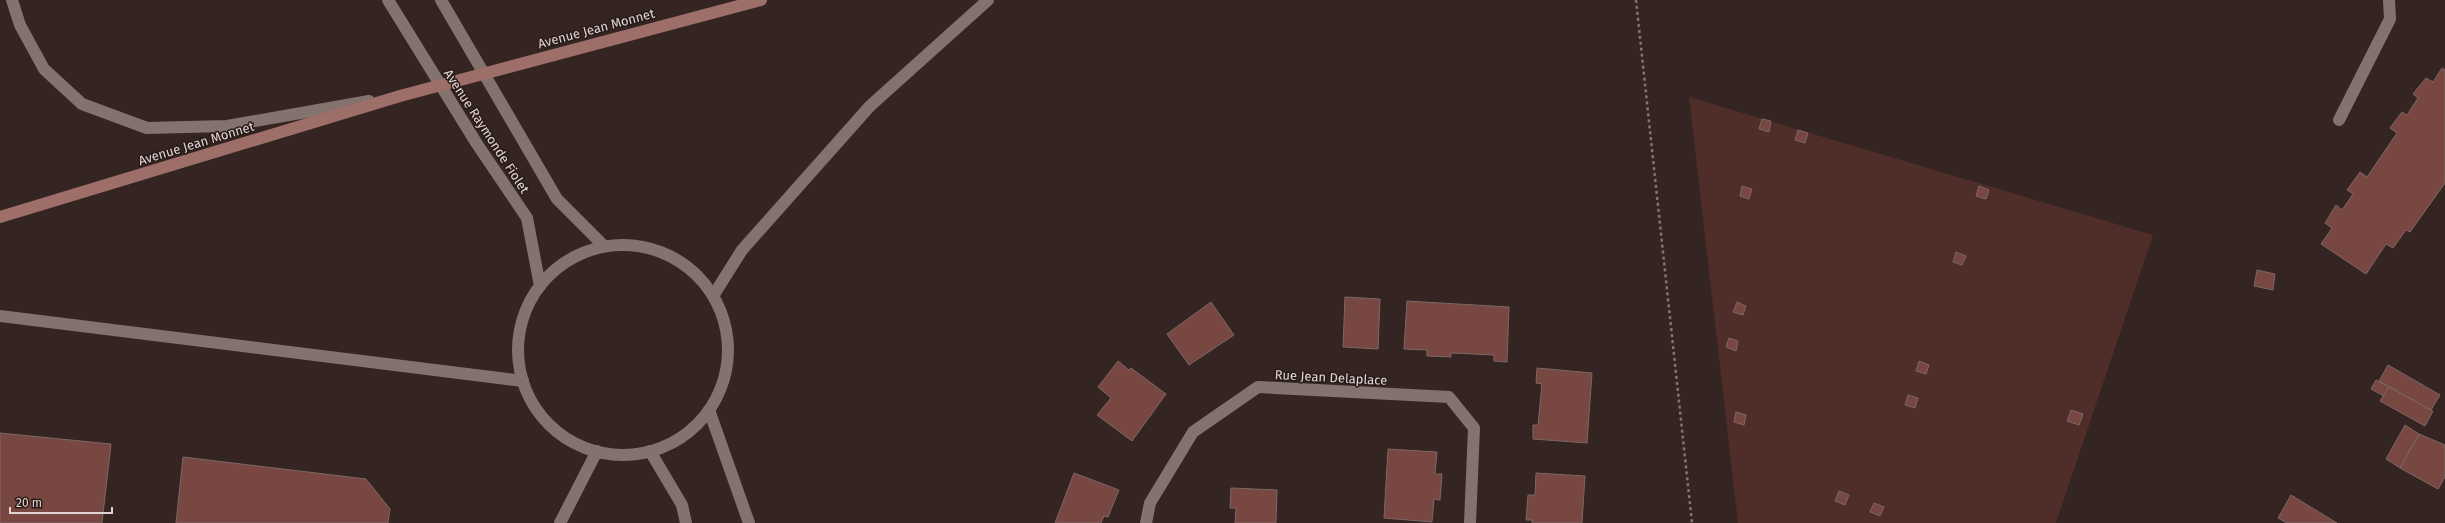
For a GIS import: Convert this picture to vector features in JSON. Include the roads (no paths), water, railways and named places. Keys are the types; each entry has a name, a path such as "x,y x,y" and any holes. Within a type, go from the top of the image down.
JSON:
{"main road":[{"name":"Avenue Jean Monnet","path":"0,217 400,96 761,0"}],"street":[{"path":"12,0 20,25 44,69 82,104 147,128 226,126 400,96"},
{"name":"Avenue Raymonde Fiolet","path":"388,0 477,144 527,218 540,286"},
{"name":"Avenue Raymonde Fiolet","path":"441,0 557,199 604,246"},
{"path":"713,296 742,250 870,106 988,0"},
{"path":"2339,120 2390,19 2390,0"},
{"path":"636,245 666,254 693,271 713,296 725,323 728,354 723,383 709,410 693,428 673,443 650,451 624,454 597,452 572,442 551,426 534,405 523,381 518,356 520,331 527,307 540,286 558,267 579,254 604,246 636,245"},
{"path":"0,316 523,381"},
{"name":"Rue Jean Delaplace","path":"1146,523 1150,503 1193,432 1258,387 1449,397 1474,428 1470,523"},
{"path":"709,410 749,523"},
{"path":"650,451 682,505 686,523"},
{"path":"560,523 597,452"}]}
